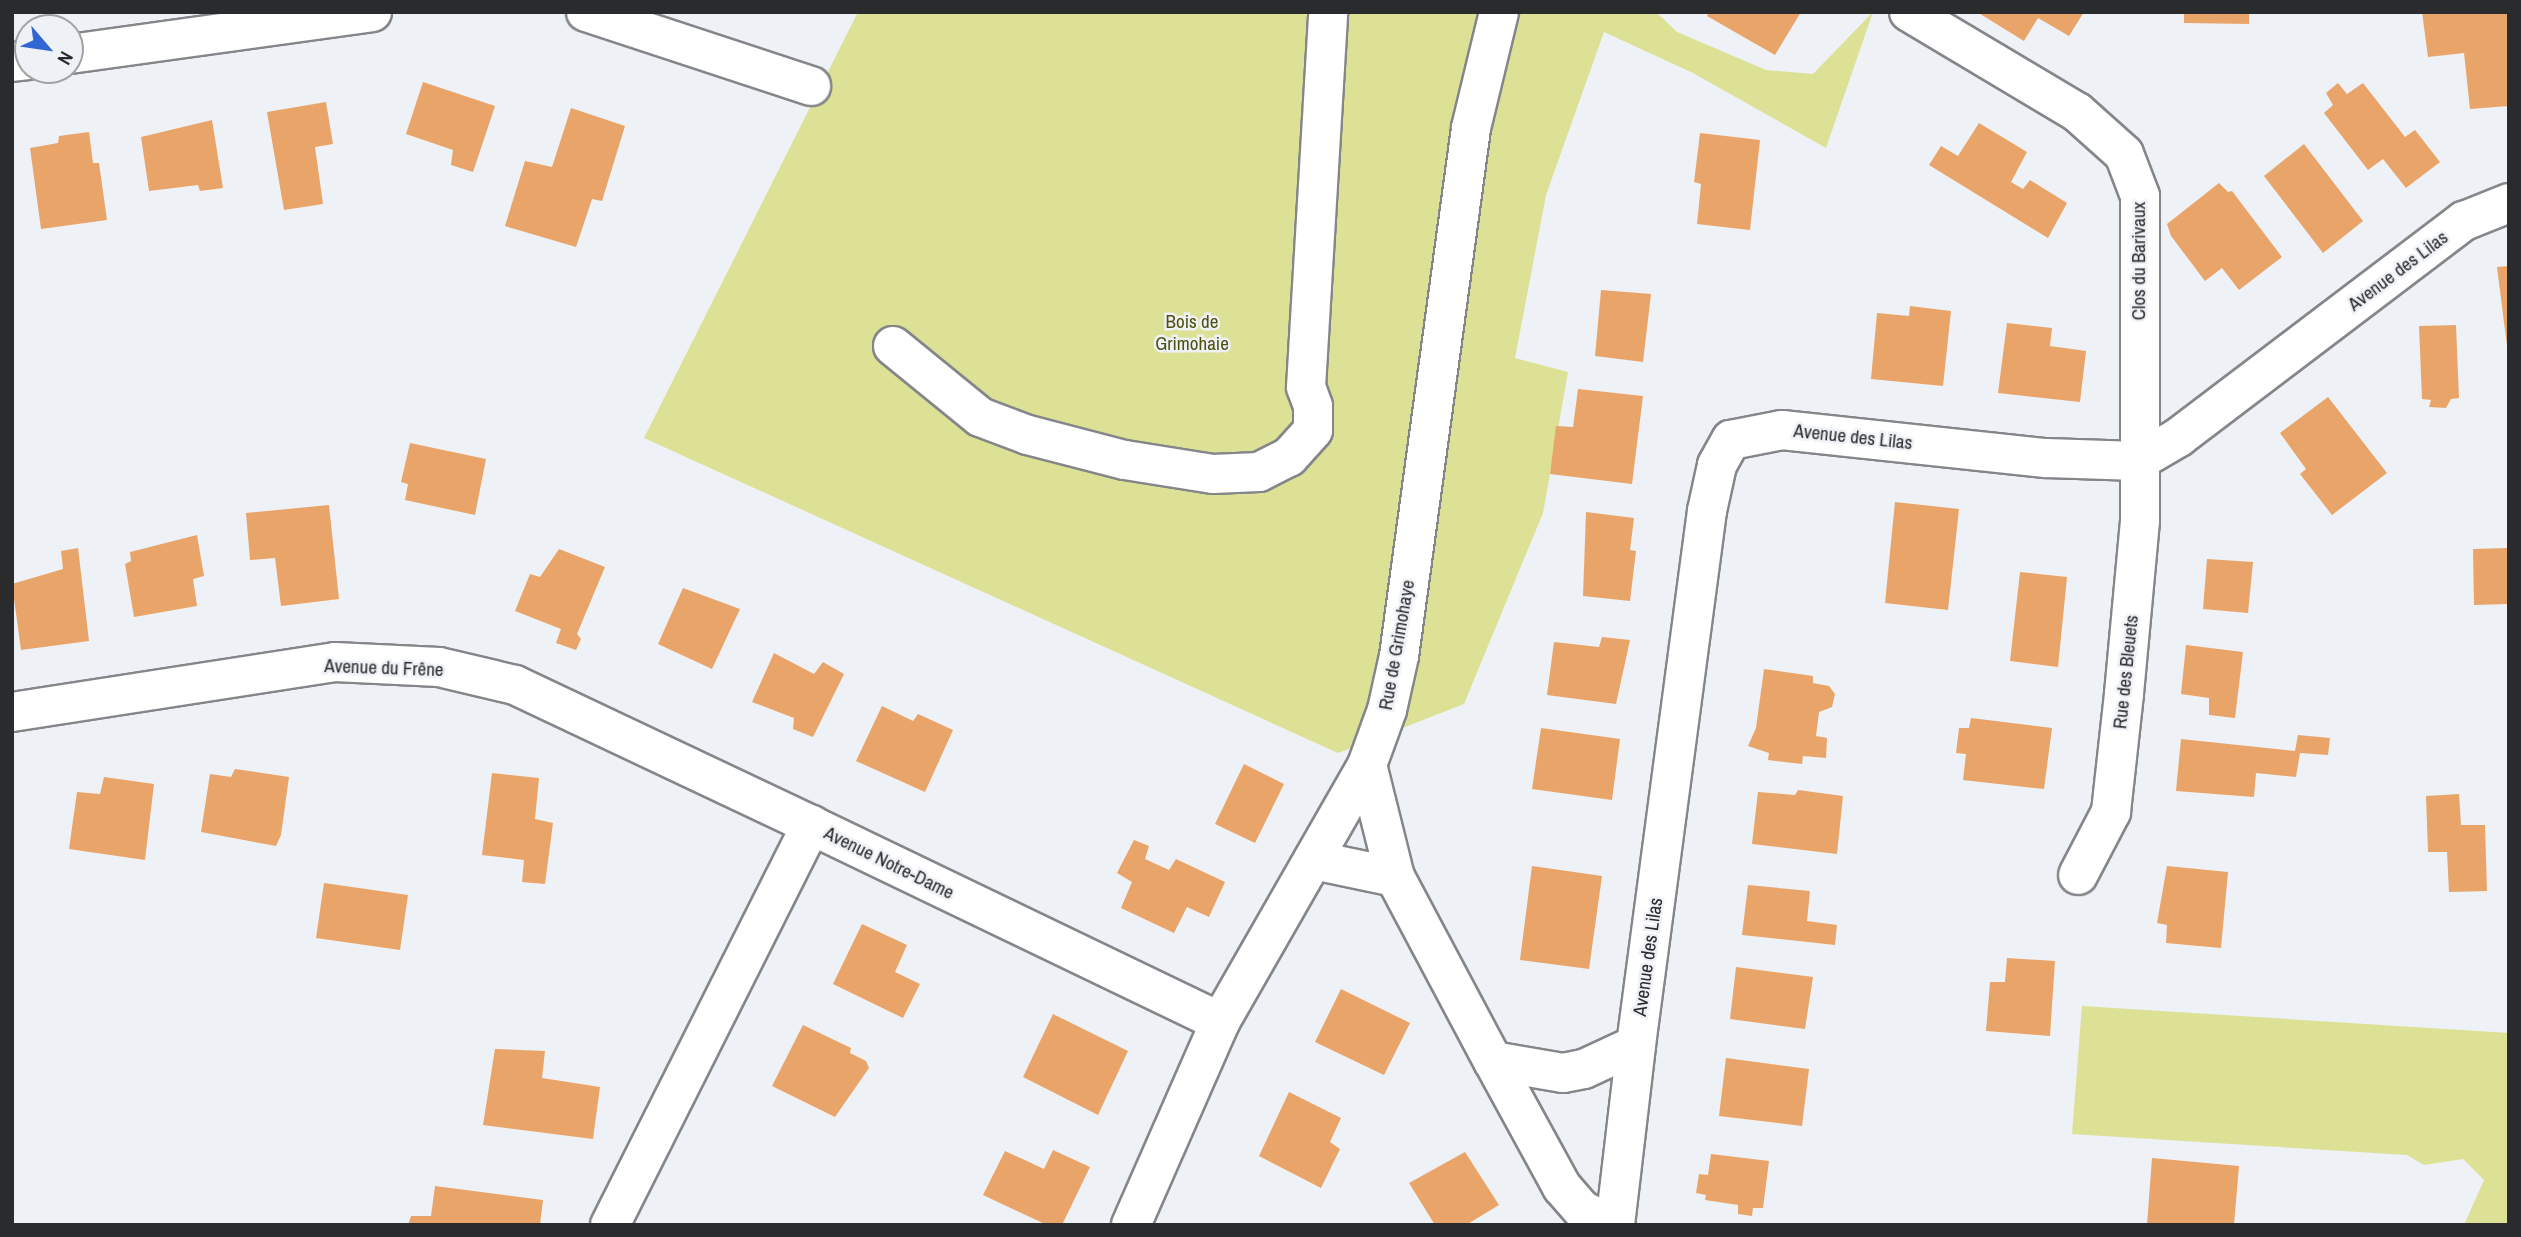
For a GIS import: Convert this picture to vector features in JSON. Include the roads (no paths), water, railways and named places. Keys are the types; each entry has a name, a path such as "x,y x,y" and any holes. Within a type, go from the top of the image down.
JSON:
{"street":[{"path":"586,12 811,86"},
{"path":"893,346 980,417 1028,435 1125,460 1213,474 1259,472 1289,457 1313,430 1313,405 1306,387 1328,12"},
{"name":"Rue de Grimohaye","path":"1131,1225 1220,1022 1367,765 1399,656 1471,128 1499,12"},
{"name":"Clos du Barivaux","path":"1909,12 2077,112 2124,155 2140,196 2138,461"},
{"path":"84,52 354,14"},
{"name":"Avenue des Lilas","path":"1367,765 1395,877 1493,1061 1562,1187 1582,1210 1613,1225 1709,501 1717,465 1731,440 1782,430 2069,460 2138,461 2179,437 2465,221 2509,203"},
{"name":"Rue des Bleuets","path":"2078,875 2111,812 2140,521 2138,461"},
{"name":"Avenue du Frêne","path":"12,712 335,662 439,667 515,685 811,825"},
{"name":"Avenue Notre-Dame","path":"610,1225 811,825 1220,1022"},
{"path":"1313,860 1395,877"},
{"path":"1493,1061 1563,1073 1584,1069 1636,1045"}],"park label":[{"name":"Bois de Grimohaie","path":"1192,333"}]}
